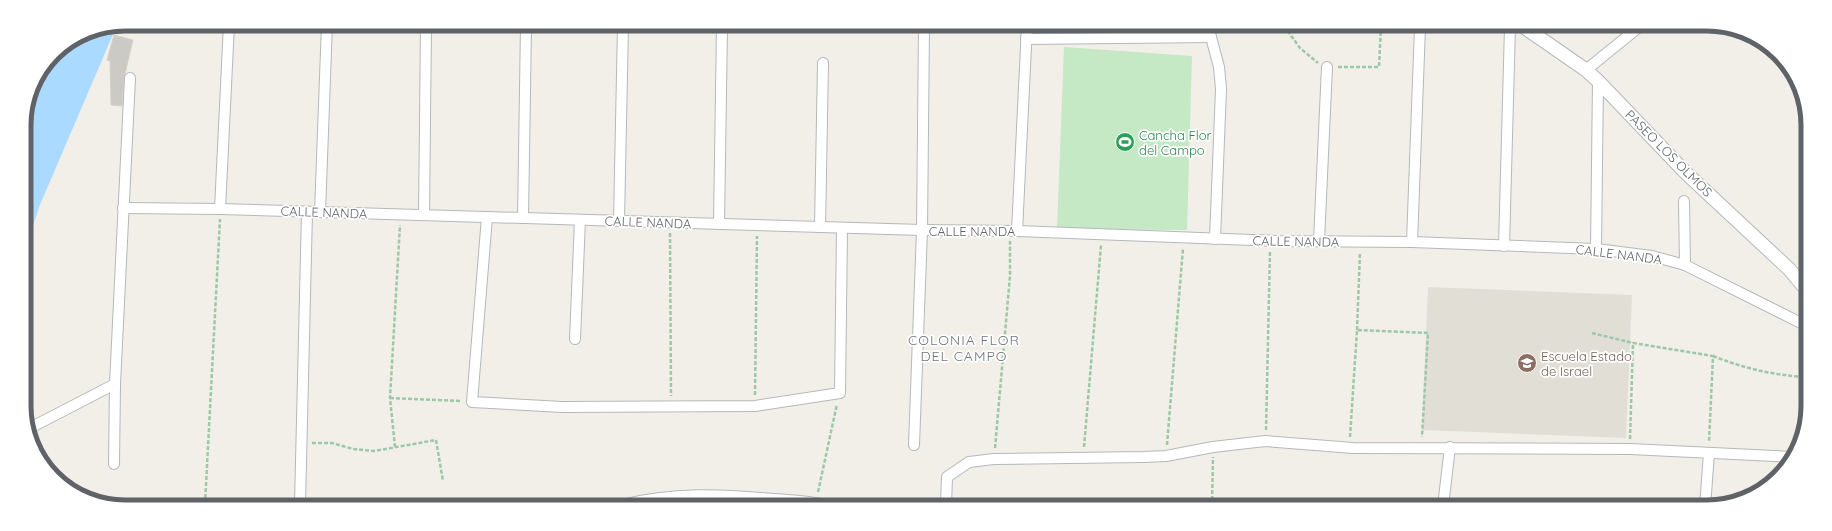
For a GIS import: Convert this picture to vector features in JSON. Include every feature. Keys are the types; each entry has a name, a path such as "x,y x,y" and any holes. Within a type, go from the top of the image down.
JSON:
{"street":[{"path":"220,209 229,31"},
{"path":"320,212 327,31"},
{"path":"424,215 426,31"},
{"path":"523,218 526,31"},
{"path":"619,221 623,31"},
{"path":"719,224 722,31"},
{"path":"914,445 922,230 924,31"},
{"path":"1014,231 1027,31"},
{"path":"1210,31 1219,67 1222,89 1215,239"},
{"path":"1412,242 1420,31"},
{"path":"1504,246 1510,31"},
{"name":"PASEO LOS OLMOS","path":"1530,31 1586,70 1598,81 1686,173 1789,269 1801,283"},
{"path":"1586,70 1633,31"},
{"path":"1026,39 1211,36"},
{"path":"820,227 823,63"},
{"path":"1319,241 1327,67"},
{"path":"114,464 115,384 130,78"},
{"path":"1596,249 1598,81"},
{"path":"1684,201 1685,265"},
{"name":"CALLE NANDA","path":"123,208 220,209 842,228 1014,231 1270,241 1412,242 1596,249 1652,256 1685,265 1801,323"},
{"path":"300,500 307,212"},
{"path":"487,217 472,402 562,407 755,406 840,393 842,228"},
{"path":"575,339 580,220"},
{"path":"33,426 115,384"},
{"path":"946,500 947,477 969,462 994,458 1166,456 1213,447 1265,441 1349,448 1630,449 1786,457"},
{"path":"1444,500 1450,448"},
{"path":"1706,500 1709,453"},
{"path":"644,500 695,494 740,495 784,500"}],"path":[{"path":"1288,31 1300,48 1318,63 1327,67 1379,67 1381,31"},
{"path":"205,500 220,209"},
{"path":"395,447 390,398 401,214"},
{"path":"670,223 671,407"},
{"path":"755,406 757,225"},
{"path":"994,458 1014,231"},
{"path":"1084,458 1102,234"},
{"path":"1166,456 1184,238"},
{"path":"1265,441 1270,241"},
{"path":"1349,448 1357,330 1360,242"},
{"path":"1357,330 1428,333 1422,448"},
{"path":"1592,333 1633,343 1713,356 1741,367 1782,375 1801,377"},
{"path":"1630,449 1633,343"},
{"path":"1709,453 1713,356"},
{"path":"821,500 840,393"},
{"path":"390,398 472,402"},
{"path":"301,444 332,444 353,449 374,451 436,440 443,481"},
{"path":"1212,500 1213,447"}],"shaded area":[{"name":"Escuela Estado de Israel","path":"1428,287 1632,295 1626,438 1422,430"}],"green space":[{"name":"Cancha Flor del Campo","path":"1064,47 1192,56 1187,230 1057,229"}],"water":[{"path":"114,32 39,207 31,232 31,119 38,89 50,68 63,54 83,41 95,36"}],"building":[{"path":"114,35 133,40 124,78 122,106 111,105 110,61 107,60"}],"place":[{"name":"Cancha Flor del Campo","path":"1125,142"},
{"name":"Escuela Estado de Israel","path":"1527,363"}],"district":[{"name":"COLONIA FLOR DEL CAMPO","path":"964,348"}]}
